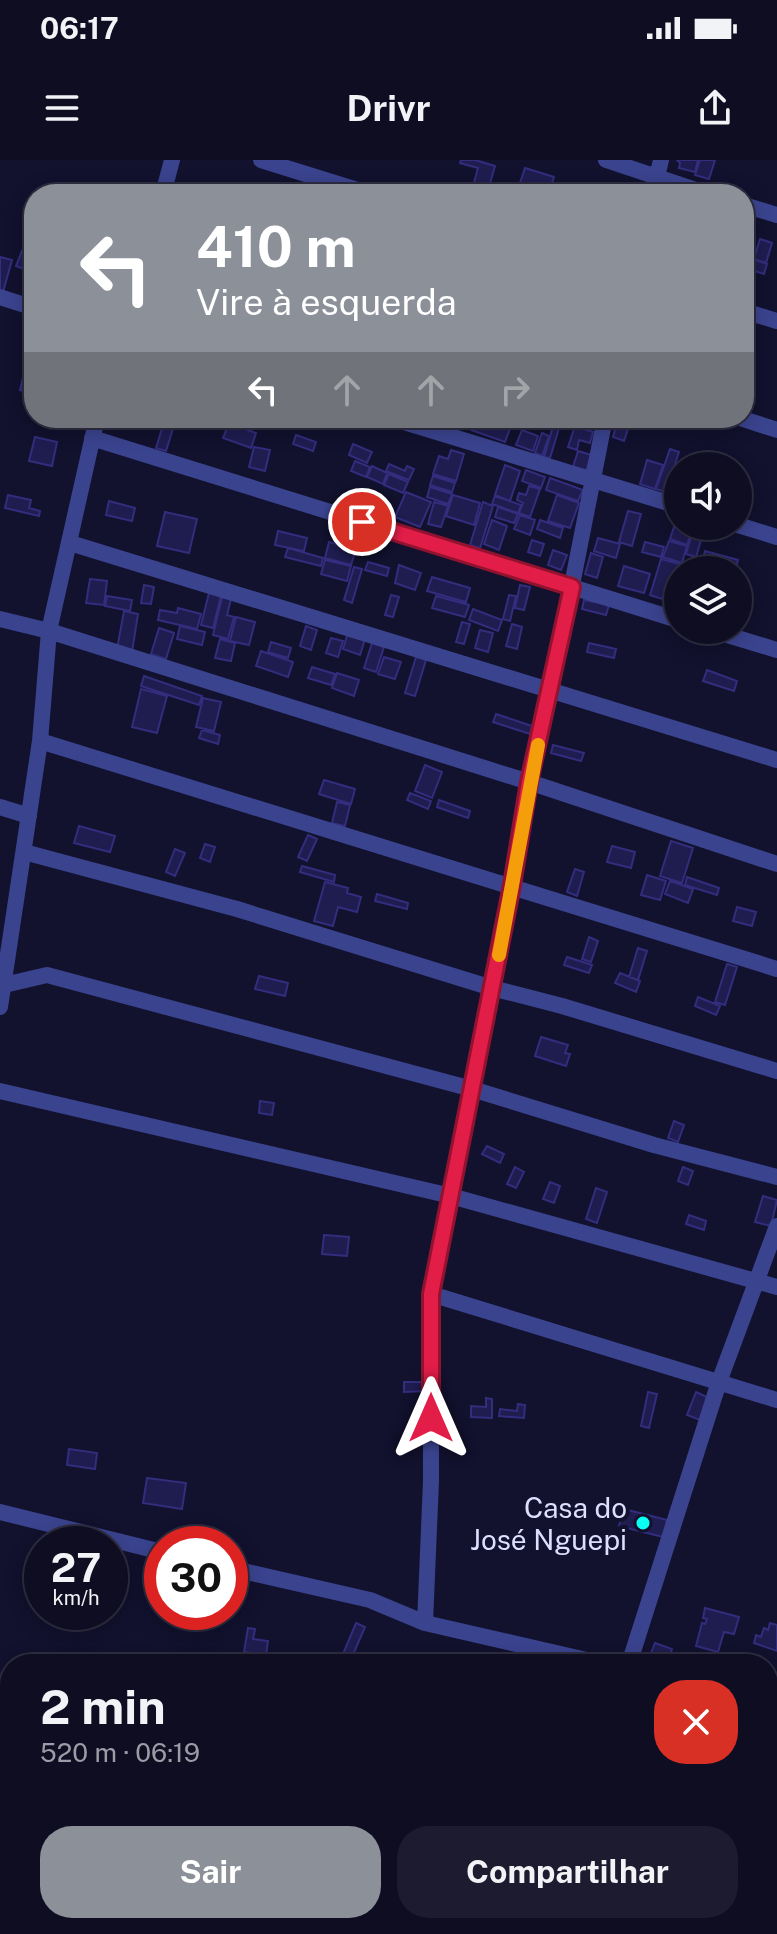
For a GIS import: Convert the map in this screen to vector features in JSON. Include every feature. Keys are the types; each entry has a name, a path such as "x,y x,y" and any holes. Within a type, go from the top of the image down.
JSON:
{"street":[{"path":"166,184 172,160"},
{"path":"261,160 338,184"},
{"path":"606,160 650,184"},
{"path":"655,184 661,160"},
{"path":"754,208 777,215"},
{"path":"0,297 24,305"},
{"path":"754,314 777,321"},
{"path":"754,423 777,430"},
{"path":"0,1007 40,741 49,631 94,428"},
{"path":"424,428 664,502"},
{"path":"425,1623 431,1481 431,1294 512,885 529,782 551,691 603,428"},
{"path":"92,438 664,616"},
{"path":"752,529 777,537"},
{"path":"70,543 777,760"},
{"path":"0,619 49,631 529,782 777,864"},
{"path":"752,642 777,650"},
{"path":"40,741 777,969"},
{"path":"0,807 29,816"},
{"path":"24,852 237,909 777,1071"},
{"path":"2,987 47,975 472,1089 654,1145 777,1177"},
{"path":"0,1091 451,1196 777,1287"},
{"path":"632,1654 719,1382 777,1226"},
{"path":"431,1294 777,1400"},
{"path":"0,1512 144,1548"},
{"path":"248,1572 370,1600 425,1623 560,1654"}],"building":[{"path":"461,160 475,160 495,166 490,184 474,184 478,168 460,163"},
{"path":"677,160 698,160 695,172 679,168"},
{"path":"700,160 715,160 709,179 695,175"},
{"path":"525,168 554,177 552,184 520,183"},
{"path":"760,239 772,243 766,263 754,259"},
{"path":"24,246 24,269 16,266"},
{"path":"0,257 12,260 3,292 0,291"},
{"path":"754,260 767,264 764,274 754,271"},
{"path":"162,428 173,428 166,451 156,448"},
{"path":"227,428 242,428 256,433 251,448 223,438"},
{"path":"472,428 510,428 505,442"},
{"path":"553,428 559,428 550,458 544,457"},
{"path":"574,428 593,432 590,443 579,440 577,450 568,447"},
{"path":"616,428 628,428 624,441 613,437"},
{"path":"522,430 538,436 533,451 516,445"},
{"path":"542,433 549,436 542,456 535,453"},
{"path":"296,435 316,442 313,451 293,444"},
{"path":"35,437 57,442 52,466 29,461"},
{"path":"353,444 372,452 367,463 349,455"},
{"path":"254,447 270,450 265,471 249,467"},
{"path":"451,450 464,454 456,481 433,474 439,456 448,459"},
{"path":"578,451 591,455 586,471 573,467"},
{"path":"647,460 663,465 655,489 640,484"},
{"path":"355,461 370,467 366,477 351,471"},
{"path":"389,464 405,471 407,466 414,469 409,480 386,471"},
{"path":"505,465 520,471 510,501 495,495"},
{"path":"372,466 387,473 383,484 367,477"},
{"path":"664,466 664,491 656,489"},
{"path":"526,470 545,477 541,488 522,481"},
{"path":"389,474 408,482 403,493 384,485"},
{"path":"433,476 455,483 452,492 430,485"},
{"path":"550,478 583,490 578,501 546,490"},
{"path":"529,486 540,489 530,517 519,513 523,503 517,500 519,493 526,495"},
{"path":"430,487 452,494 448,504 427,497"},
{"path":"406,492 431,502 420,527 395,517"},
{"path":"8,495 31,500 29,508 40,511 39,516 5,508"},
{"path":"453,495 480,503 474,525 446,516"},
{"path":"557,495 579,503 570,528 548,521"},
{"path":"495,496 521,505 518,513 492,504"},
{"path":"109,501 135,508 132,521 106,515"},
{"path":"434,502 448,506 441,527 428,524"},
{"path":"483,502 493,506 480,548 470,545"},
{"path":"498,507 518,514 514,523 495,517"},
{"path":"628,511 641,514 632,546 619,542"},
{"path":"165,512 197,519 189,553 157,546"},
{"path":"520,515 535,520 530,535 514,529"},
{"path":"492,520 507,526 499,550 484,544"},
{"path":"540,520 563,528 560,538 537,529"},
{"path":"278,531 307,538 304,551 275,545"},
{"path":"598,538 620,544 616,558 594,551"},
{"path":"532,540 544,544 540,556 528,552"},
{"path":"690,540 701,540 696,556 686,554"},
{"path":"669,541 687,546 684,556 663,557"},
{"path":"329,542 356,549 351,565 325,558"},
{"path":"645,542 664,547 661,557 642,552"},
{"path":"288,548 323,558 321,566 285,557"},
{"path":"553,550 567,555 561,570 548,565"},
{"path":"705,551 723,556 704,556"},
{"path":"591,553 603,557 597,578 585,574"},
{"path":"661,559 664,560 664,599 650,595"},
{"path":"325,560 351,566 347,581 321,574"},
{"path":"368,562 389,568 387,576 365,570"},
{"path":"399,565 421,573 415,590 395,583"},
{"path":"624,566 650,574 644,593 618,586"},
{"path":"354,567 362,569 352,603 344,600"},
{"path":"432,577 470,588 466,602 427,591"},
{"path":"90,579 107,581 104,605 86,603"},
{"path":"144,585 154,587 151,604 141,603"},
{"path":"520,585 530,587 524,610 515,608"},
{"path":"210,589 222,592 213,628 201,625"},
{"path":"223,593 232,595 227,615 234,617 228,639 213,635"},
{"path":"391,595 399,597 393,617 385,615"},
{"path":"509,595 516,596 510,621 503,619"},
{"path":"107,596 132,600 130,611 105,606"},
{"path":"436,596 469,605 465,617 432,608"},
{"path":"584,600 609,605 606,615 582,609"},
{"path":"178,608 201,614 197,629 158,620 160,610 177,613"},
{"path":"473,609 502,620 498,631 469,620"},
{"path":"124,611 138,614 132,652 117,649"},
{"path":"236,617 255,622 249,645 230,641"},
{"path":"462,622 470,624 464,644 456,642"},
{"path":"512,624 522,627 517,649 506,646"},
{"path":"180,626 205,632 202,645 177,639"},
{"path":"306,626 317,630 311,650 300,646"},
{"path":"159,628 174,633 166,659 151,654"},
{"path":"480,630 493,633 488,652 475,648"},
{"path":"348,633 365,639 360,655 343,649"},
{"path":"331,638 343,641 338,657 326,653"},
{"path":"220,639 235,643 231,661 215,658"},
{"path":"271,642 291,648 288,658 268,652"},
{"path":"372,643 384,647 376,672 364,668"},
{"path":"589,643 616,649 614,658 587,652"},
{"path":"261,651 293,662 288,677 256,666"},
{"path":"384,657 401,662 395,679 378,674"},
{"path":"416,657 426,660 415,696 405,693"},
{"path":"312,667 335,674 331,685 308,678"},
{"path":"707,670 737,681 734,691 703,681"},
{"path":"337,673 359,680 354,696 332,688"},
{"path":"144,676 202,696 199,705 141,686"},
{"path":"141,689 167,696 157,733 132,727"},
{"path":"203,698 221,702 214,731 196,727"},
{"path":"496,714 532,726 530,734 493,722"},
{"path":"202,730 220,735 218,744 199,738"},
{"path":"553,745 584,753 581,761 551,753"},
{"path":"425,765 442,772 432,798 415,791"},
{"path":"324,780 355,789 351,804 319,794"},
{"path":"410,793 431,801 428,809 407,800"},
{"path":"439,800 470,811 468,818 437,807"},
{"path":"337,802 350,805 345,826 332,823"},
{"path":"79,826 115,836 110,852 74,843"},
{"path":"308,835 317,839 307,861 298,857"},
{"path":"671,841 693,848 682,883 660,876"},
{"path":"205,844 215,847 210,862 200,858"},
{"path":"612,846 635,852 631,868 607,862"},
{"path":"175,849 185,853 175,876 166,872"},
{"path":"302,866 335,875 334,882 300,872"},
{"path":"575,869 584,872 577,896 567,892"},
{"path":"647,875 666,881 660,900 641,895"},
{"path":"687,877 719,888 717,895 685,885"},
{"path":"670,881 693,889 688,903 665,894"},
{"path":"325,882 348,888 347,893 361,897 357,912 338,907 333,926 314,921"},
{"path":"377,894 408,903 407,909 375,901"},
{"path":"737,907 756,912 752,926 733,921"},
{"path":"589,937 598,941 591,962 582,959"},
{"path":"638,948 647,951 638,980 629,977"},
{"path":"567,957 592,965 589,973 564,965"},
{"path":"727,964 737,967 725,1005 715,1002"},
{"path":"620,973 640,981 636,992 615,983"},
{"path":"259,976 288,983 285,996 255,989"},
{"path":"698,997 720,1006 716,1015 695,1006"},
{"path":"541,1037 568,1045 565,1053 570,1054 566,1066 535,1056"},
{"path":"260,1101 274,1103 272,1115 259,1113"},
{"path":"674,1121 684,1125 678,1142 668,1138"},
{"path":"487,1146 504,1154 500,1163 482,1154"},
{"path":"515,1167 524,1172 516,1188 507,1184"},
{"path":"683,1167 693,1171 688,1185 678,1181"},
{"path":"550,1182 560,1186 554,1203 543,1199"},
{"path":"596,1188 607,1192 597,1223 586,1219"},
{"path":"763,1196 777,1200 771,1226 755,1222"},
{"path":"689,1215 706,1221 704,1230 686,1224"},
{"path":"324,1235 349,1237 347,1256 322,1254"},
{"path":"404,1382 426,1382 427,1391 404,1392"},
{"path":"648,1392 657,1394 649,1428 641,1426"},
{"path":"696,1392 709,1398 700,1420 687,1415"},
{"path":"486,1398 492,1399 492,1418 471,1417 471,1406 486,1407"},
{"path":"518,1404 525,1405 524,1418 499,1416 500,1409 517,1411"},
{"path":"69,1449 97,1453 95,1469 67,1465"},
{"path":"147,1478 186,1483 182,1509 143,1503"},
{"name":"Casa do José Nguepi","path":"624,1509 667,1520 663,1537 619,1526"},
{"path":"705,1608 739,1617 734,1634 724,1632 718,1652 696,1646 702,1623 705,1624 707,1619 703,1618"},
{"path":"356,1623 365,1627 353,1654 343,1654"},
{"path":"770,1623 777,1625 777,1651 754,1643 756,1635 761,1637"},
{"path":"248,1628 255,1629 253,1639 268,1641 266,1654 244,1652"},
{"path":"655,1643 672,1649 670,1654 651,1654"}],"slow traffic":[{"path":"499,955 538,745"}],"place":[{"name":"Casa do José Nguepi","path":"643,1523"}],"route":[{"path":"362,522 572,587 529,782 512,885 431,1294 431,1418"}]}
